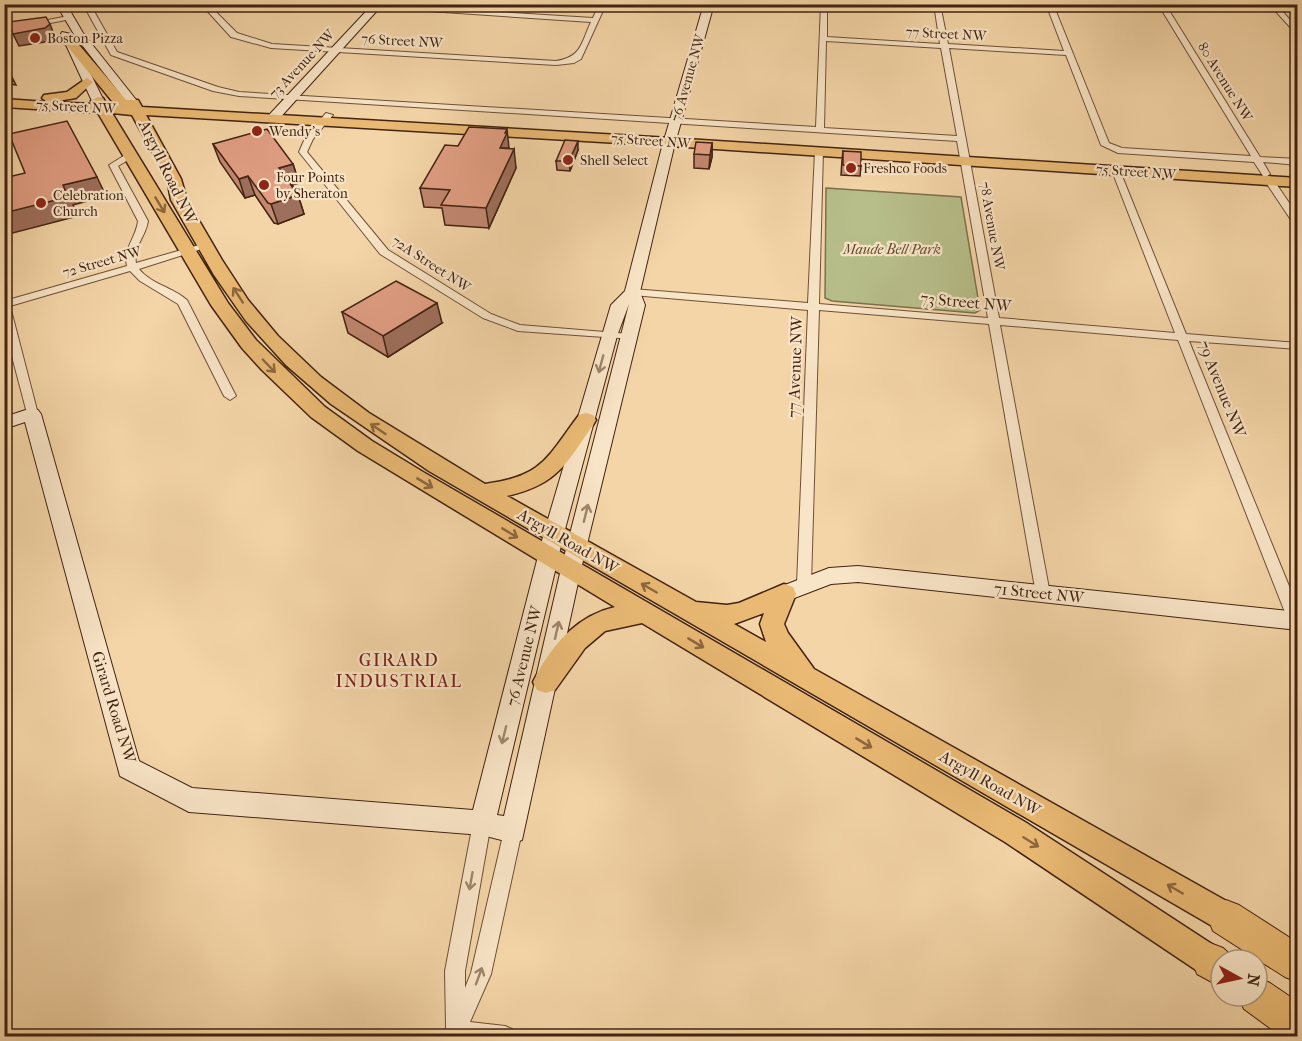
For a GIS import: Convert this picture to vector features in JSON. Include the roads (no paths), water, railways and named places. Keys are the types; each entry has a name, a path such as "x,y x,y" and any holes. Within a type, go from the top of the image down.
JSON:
{"highway":[{"path":"1226,918 1298,964"},
{"path":"1269,1005 1298,1026"}],"main road":[{"path":"70,42 118,106 158,176 179,200"},
{"path":"47,99 71,95 87,82"},
{"path":"122,88 141,97 178,106"},
{"name":"75 Street NW","path":"4,96 216,115 276,115"},
{"name":"75 Street NW","path":"4,103 178,106 326,118 673,133 964,151 1268,178 1298,183"},
{"name":"Argyll Road NW","path":"118,106 152,138 174,179 179,200 220,304 268,366 318,412 365,446 548,556 574,558 688,611 1226,918"},
{"name":"Argyll Road NW","path":"118,106 130,155 197,248 251,316 282,350 339,401 383,432 554,533 574,558 646,613 1015,832 1086,876 1209,960"},
{"path":"152,138 158,129 177,120 216,115"},
{"name":"75 Street NW","path":"673,133 819,152 964,151 1116,171 1268,178 1298,176"},
{"path":"482,492 513,488 536,480 557,463 586,420"},
{"path":"688,611 727,615 742,612 794,589"},
{"path":"794,589 773,617 774,632 810,679"},
{"path":"546,682 572,644 584,630 594,623 615,616 646,613"}],"street":[{"name":"Argyll Road NW","path":"51,4 64,19 122,88 118,106 87,82 70,42 64,19 61,4"},
{"name":"75 Street NW","path":"86,4 113,52 229,93 673,133 820,130 964,151"},
{"name":"76 Street NW","path":"204,4 234,35 271,46 556,63 571,61 578,57 596,20"},
{"path":"327,4 596,20 603,4"},
{"name":"76 Avenue NW","path":"455,1033 455,970 482,823 554,533 619,305 632,292 709,4"},
{"path":"820,130 824,4"},
{"name":"78 Avenue NW","path":"937,4 1043,594"},
{"path":"1048,4 1068,53"},
{"name":"80 Avenue NW","path":"1161,4 1298,224"},
{"path":"1272,4 1298,34"},
{"name":"73 Avenue NW","path":"276,115 377,7"},
{"path":"4,30 64,19"},
{"name":"77 Street NW","path":"823,39 1068,53"},
{"name":"75 Street NW","path":"1068,53 1105,145 1111,148 1298,162"},
{"name":"72A Street NW","path":"326,118 305,145 304,156 384,252 487,316 510,326 629,337"},
{"name":"77 Avenue NW","path":"794,589 813,307 819,152"},
{"name":"Argyll Road NW","path":"130,155 113,165 143,221 142,230 130,256 134,267"},
{"name":"79 Avenue NW","path":"1116,171 1296,621"},
{"name":"72 Street NW","path":"5,303 197,248"},
{"path":"134,267 142,278 174,294 183,302 230,396"},
{"name":"76 Avenue NW","path":"455,1033 481,974 574,558 637,305 632,292"},
{"name":"73 Street NW","path":"632,292 1298,346"},
{"name":"Girard Road NW","path":"5,303 32,414 129,768 189,800 482,823 513,831"},
{"path":"4,423 32,414"},
{"name":"71 Street NW","path":"794,589 829,576 858,574 1296,621"},
{"path":"455,1033 505,1036"}],"place":[{"name":"Boston Pizza","path":"35,38"},
{"name":"Wendy's","path":"257,131"},
{"name":"Shell Select","path":"568,160"},
{"name":"Freshco Foods","path":"851,168"},
{"name":"Four Points by Sheraton","path":"264,185"},
{"name":"Celebration Church","path":"41,203"}],"district":[{"name":"GIRARD INDUSTRIAL","path":"399,670"}],"park label":[{"name":"Maude Bell Park","path":"892,249"}]}
